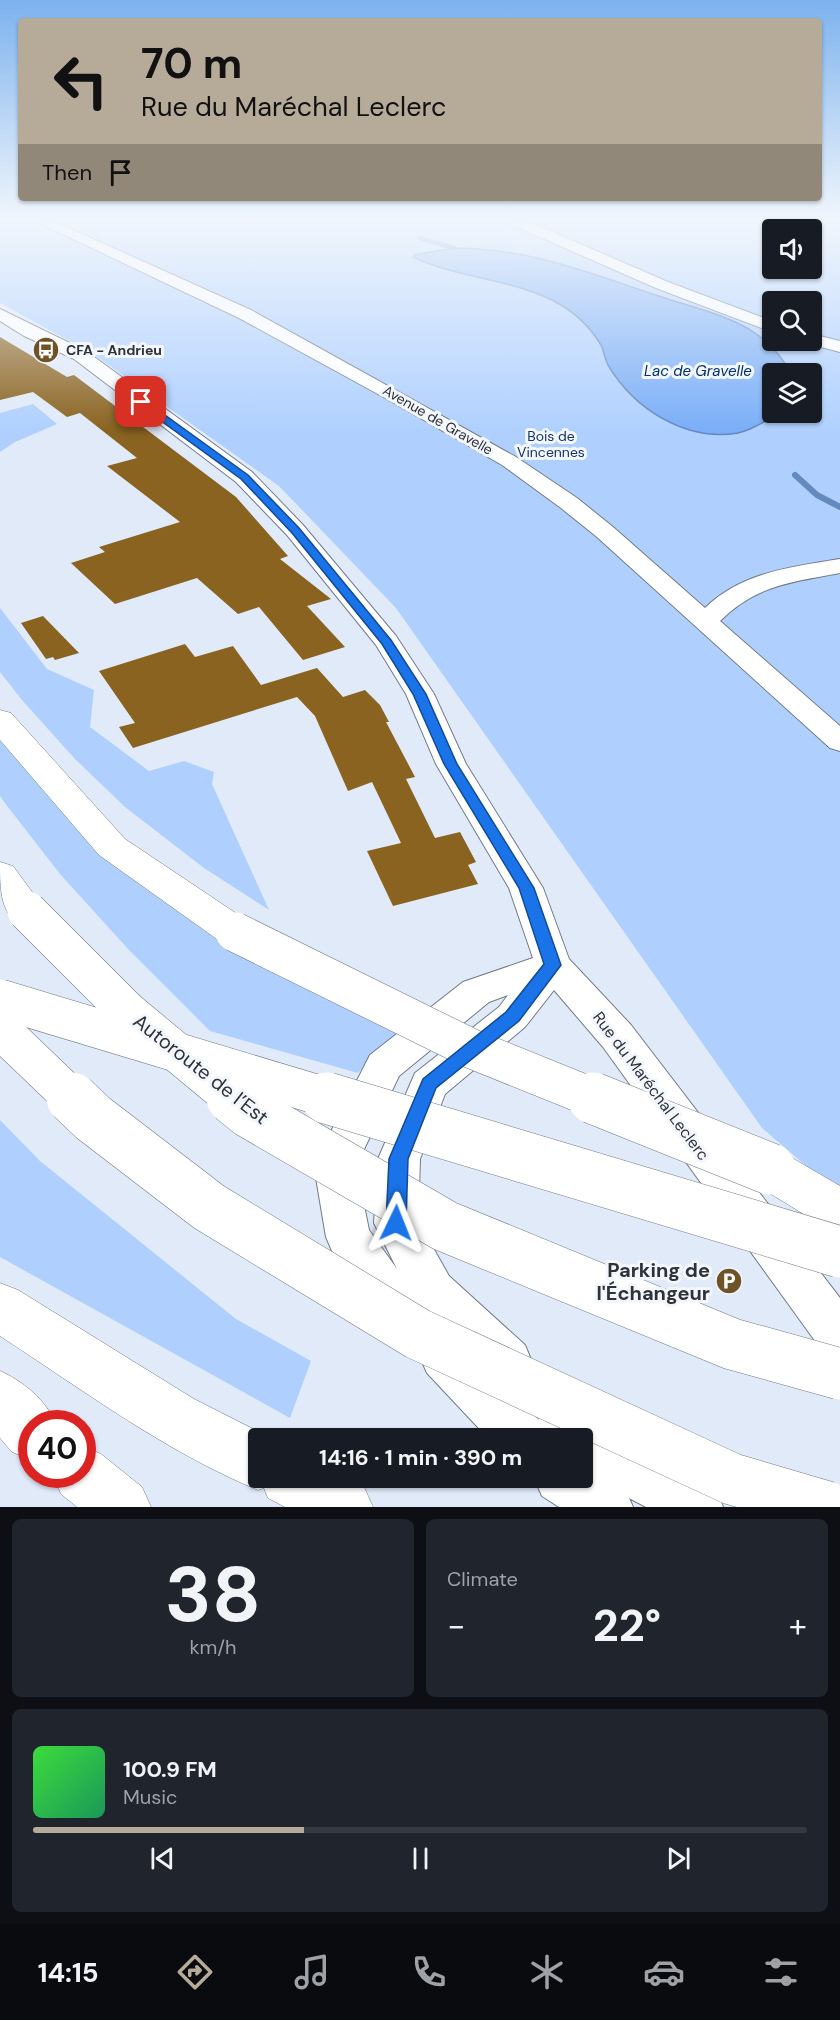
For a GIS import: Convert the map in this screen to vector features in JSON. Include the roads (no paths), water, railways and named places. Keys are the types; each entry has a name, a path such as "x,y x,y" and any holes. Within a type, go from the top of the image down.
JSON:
{"highway":[{"path":"0,720 112,848 235,932 472,1048 770,1169 840,1211"},
{"name":"Autoroute de l’Est","path":"0,875 27,911 127,1011 249,1112 445,1226 732,1344 840,1374"},
{"path":"0,999 840,1252"},
{"path":"0,1029 93,1118 209,1207 418,1334 732,1479 827,1507"},
{"path":"0,1307 175,1418 248,1457"},
{"path":"0,1398 18,1417"},
{"path":"96,1486 122,1507"},
{"path":"307,1488 344,1507"}],"street":[{"name":"Avenue de Gravelle","path":"193,290 245,314 490,449 569,503 637,560 840,742"},
{"path":"675,290 762,323"},
{"name":"Rue du Maréchal Leclerc","path":"0,314 30,332 80,355 244,477 295,530 360,608 387,642 420,694 451,764 526,888 553,965 617,1036 840,1336"},
{"path":"822,342 840,347"},
{"path":"705,622 726,602 742,591 789,576 840,566"},
{"path":"512,1428 403,1315 348,1237 335,1166 384,1066 476,992 553,965"},
{"path":"553,965 512,1017 429,1084 399,1159 396,1223 433,1291 603,1454 697,1507"},
{"path":"576,1488 607,1507"}],"water":[{"name":"Lac de Gravelle","path":"528,290 642,290 710,312 745,327 762,338 762,351 776,351 785,363 762,363 762,423 744,432 719,434 699,432 663,419 647,408 619,381 608,365 602,347 594,334 579,318 561,305"}],"waterway":[{"path":"795,475 817,495 840,507"}],"place":[{"name":"CFA - Andrieu","path":"46,350"},
{"name":"Parking de l'Échangeur","path":"729,1281"}],"park label":[{"name":"Bois de Vincennes","path":"551,444"}]}
